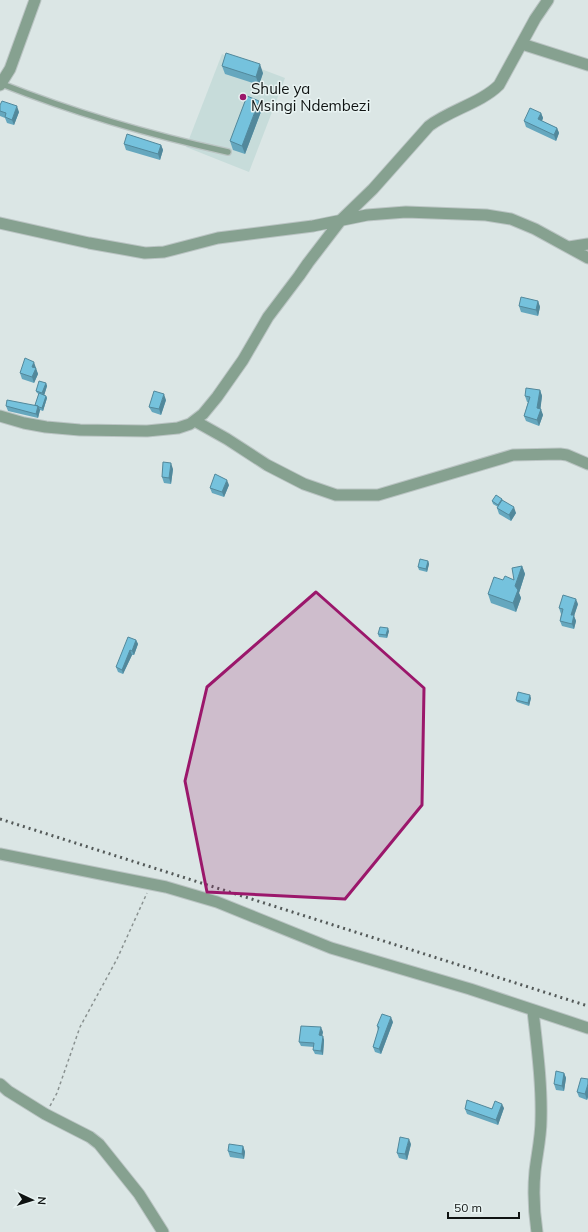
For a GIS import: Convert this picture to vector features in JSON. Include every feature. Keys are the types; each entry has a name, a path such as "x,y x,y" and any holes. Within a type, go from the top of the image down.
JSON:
{"street":[{"path":"1,84 10,69 35,0"},
{"path":"0,416 24,423 46,427 80,430 147,431 185,427 195,421 217,397 243,360 268,317 341,220 373,189 429,126 439,119 495,89 503,80 535,19 548,0"},
{"path":"522,44 588,64"},
{"path":"0,223 88,243 145,253 154,253 176,250 218,238 313,226 367,215 406,212 494,216 511,219 535,229 588,258"},
{"path":"568,246 588,244"},
{"path":"195,421 273,468 304,484 336,495 378,495 512,455 560,454 567,455 588,464"},
{"path":"0,854 166,887 217,902 331,948 470,990 588,1028"},
{"path":"533,1011 541,1105 540,1138 535,1171 534,1191 537,1232"},
{"path":"0,1084 8,1091 45,1114 90,1137 99,1144 139,1194 163,1232"}],"lane":[{"path":"1,84 139,131 228,152"}],"path":[{"path":"45,1114 57,1093 80,1027 117,959 152,884"}],"highlighted area":[{"path":"316,592 424,688 422,805 345,899 207,892 185,781 207,687"}],"shaded area":[{"path":"222,54 285,78 249,172 186,147"}],"building":[{"path":"226,53 260,64 256,77 222,66"},
{"path":"247,96 259,101 242,146 230,141"},
{"path":"2,101 17,106 12,120 5,117 6,113 0,111"},
{"path":"530,108 541,113 538,119 557,128 554,135 524,121"},
{"path":"127,134 161,145 158,154 124,144"},
{"path":"521,297 538,301 536,310 519,306"},
{"path":"25,358 34,362 32,367 36,368 32,377 20,373"},
{"path":"39,381 46,383 42,393 36,391"},
{"path":"526,388 540,390 537,408 541,409 537,420 524,416 530,397 525,396"},
{"path":"154,391 164,394 159,409 149,407"},
{"path":"39,393 46,396 42,408 35,405"},
{"path":"7,400 38,406 36,414 6,406"},
{"path":"163,462 171,463 169,478 162,477"},
{"path":"215,474 227,480 222,492 210,488"},
{"path":"496,495 502,499 498,505 492,501"},
{"path":"502,500 514,507 509,515 497,508"},
{"path":"420,559 428,561 426,569 418,567"},
{"path":"522,566 515,586 518,590 513,603 488,594 494,577 503,580 505,576 514,580 512,568"},
{"path":"563,595 576,599 571,615 574,615 572,624 560,621 563,609 559,608"},
{"path":"380,627 388,628 386,635 378,634"},
{"path":"128,637 136,640 132,651 130,650 122,670 116,667"},
{"path":"518,692 530,695 528,703 516,700"},
{"path":"382,1014 391,1017 379,1049 373,1047 379,1027 377,1026"},
{"path":"301,1026 321,1027 319,1035 323,1036 321,1051 313,1050 314,1043 299,1042"},
{"path":"556,1071 564,1073 562,1086 554,1084"},
{"path":"581,1078 588,1079 585,1094 577,1092"},
{"path":"467,1100 492,1109 495,1101 502,1104 496,1120 465,1109"},
{"path":"400,1137 409,1139 405,1154 397,1153"},
{"path":"229,1144 243,1146 242,1154 228,1151"}],"railway":[{"path":"0,819 588,1006"}],"place":[{"name":"Shule ya Msingi Ndembezi","path":"243,97"}]}
